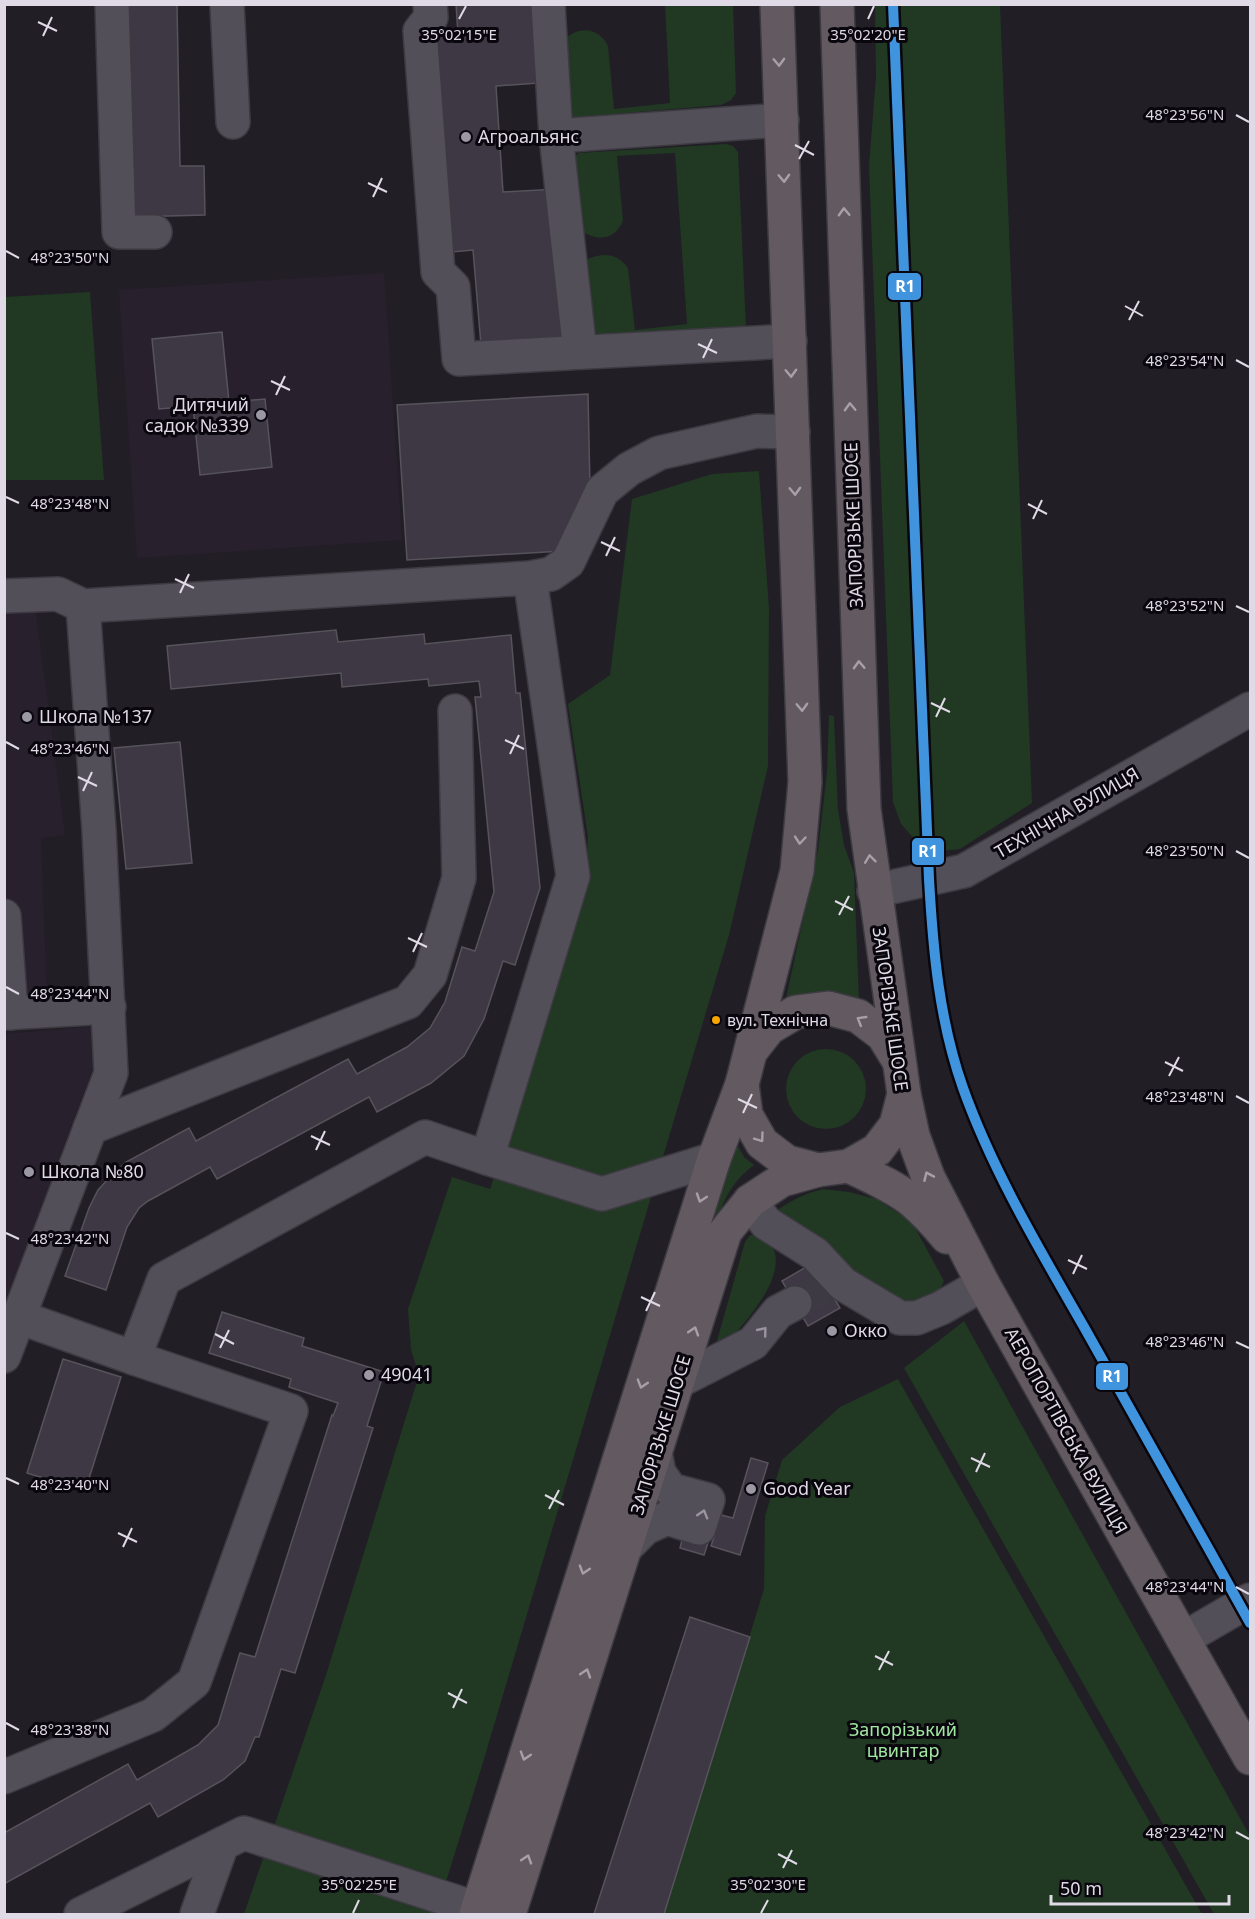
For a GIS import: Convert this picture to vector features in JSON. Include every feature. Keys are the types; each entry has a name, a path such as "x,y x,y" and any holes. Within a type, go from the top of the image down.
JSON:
{"main road":[{"name":"ЗАПОРІЗЬКЕ ШОСЕ","path":"482,1913 714,1159 746,1069 797,871 805,782 777,4"},
{"name":"ЗАПОРІЗЬКЕ ШОСЕ","path":"509,1914 725,1233 750,1201 782,1180 833,1168 877,1150 896,1125 902,1078 864,809 837,20"},
{"path":"902,1078 883,1035 858,1016 828,1008 796,1012 769,1028 746,1069 746,1115 762,1143 787,1162 833,1168 890,1187 926,1213 955,1246 983,1284"},
{"name":"АЕРОПОРТІВСЬКА ВУЛИЦЯ","path":"902,1078 913,1136 928,1177 983,1284 1251,1758"}],"street":[{"path":"112,4 119,232 155,232"},
{"path":"227,4 233,122"},
{"path":"430,4 430,16 420,31 438,272 453,287 459,359 790,341"},
{"path":"548,4 556,136 580,352"},
{"path":"837,20 847,4"},
{"path":"556,136 782,120"},
{"path":"4,596 58,594 83,606 530,579 550,574 568,562 602,491 629,469 659,453 746,433 793,432"},
{"path":"487,1158 573,876 530,579"},
{"path":"4,1356 111,1073 109,1007 83,606"},
{"name":"ТЕХНІЧНА ВУЛИЦЯ","path":"874,891 964,871 1251,709"},
{"path":"90,1128 408,1002 430,975 459,878 455,711"},
{"path":"4,916 8,1013 109,1007"},
{"path":"134,1358 164,1279 425,1137 602,1194 714,1159"},
{"path":"750,1201 766,1223 815,1254 835,1285 900,1318 916,1318 941,1308 983,1284"},
{"path":"677,1382 753,1343 778,1312 795,1303"},
{"path":"4,1777 153,1715 194,1682 291,1411 19,1317"},
{"path":"626,1548 645,1528 667,1518 699,1528 708,1500 671,1490 659,1473 655,1452"},
{"path":"1183,1639 1251,1600"},
{"path":"81,1914 244,1833 482,1913"},
{"path":"197,1914 222,1844"}],"shaded area":[{"name":"Дитячий садок №339","path":"384,273 402,540 137,558 119,290"},
{"name":"Школа №137","path":"34,598 65,835 41,838 47,1002 5,1000 4,600"},
{"name":"Школа №80","path":"101,1026 103,1041 5,1303 5,1034"}],"green space":[{"path":"665,5 733,5 736,93 731,100 721,105 568,118 565,39 583,30 600,35 608,46 614,109 670,103"},
{"path":"875,5 1000,5 1032,803 960,849 942,851 917,842 901,824 893,802 869,166 876,76"},
{"path":"726,144 733,146 738,152 746,328 601,335 593,332 586,260 604,255 619,259 628,268 635,330 687,324 675,153 617,156 623,220 615,232 604,237 592,236 579,229 573,157 579,153"},
{"path":"90,292 104,480 5,480 5,297"},
{"path":"759,471 769,608 768,766 729,935 436,1914 244,1914 326,1675 419,1375 411,1350 408,1309 452,1177 490,1189 586,874 588,837 568,704 610,675 632,499 712,474"},
{"path":"829,715 834,716 838,810 844,845 854,873 859,1000 785,1003 818,850 827,772"},
{"path":"818,1049 834,1049 855,1060 866,1081 866,1097 855,1118 834,1129 818,1129 804,1123 792,1111 786,1097 786,1081 792,1067 804,1055"},
{"path":"735,1141 744,1157 754,1165 740,1177 730,1191 716,1223 709,1220"},
{"path":"823,1189 849,1192 876,1199 912,1222 944,1281 940,1288 923,1300 893,1302 771,1215 796,1199"},
{"path":"750,1235 762,1237 771,1244 776,1256 775,1269 763,1298 743,1325 725,1345 716,1344 745,1242"},
{"path":"964,1321 1250,1836 1250,1914 1214,1914 904,1368"},
{"name":"Запорізький цвинтар","path":"898,1379 1202,1914 664,1914 764,1589 765,1516 782,1460 840,1407"}],"building":[{"path":"125,4 177,4 180,166 204,166 205,215 130,217"},
{"name":"Агроальянс","path":"456,4 544,4 551,82 496,86 503,192 558,189 572,363 483,369 473,250 441,253 425,38 458,34"},
{"path":"222,332 229,402 265,399 272,467 200,475 193,406 159,409 152,339"},
{"path":"588,394 590,488 563,551 407,560 397,405"},
{"path":"336,630 338,642 424,634 425,644 511,635 516,693 520,693 540,888 515,965 503,961 484,1019 464,1056 431,1083 377,1112 369,1097 217,1179 210,1167 148,1201 139,1208 127,1227 106,1290 65,1276 89,1208 98,1190 126,1162 189,1128 196,1141 348,1059 357,1074 407,1047 430,1028 445,1002 462,947 475,951 494,892 475,697 481,697 479,681 429,686 428,679 342,687 341,673 171,689 167,646"},
{"path":"180,742 192,863 126,869 114,748"},
{"path":"813,1263 840,1308 808,1326 782,1281"},
{"path":"222,1312 304,1338 302,1346 384,1372 367,1426 373,1428 295,1673 281,1669 259,1737 255,1737 245,1761 223,1780 158,1817 150,1803 4,1884 4,1833 128,1764 137,1780 198,1745 218,1725 240,1653 255,1657 332,1415 338,1403 289,1387 291,1379 209,1353"},
{"path":"63,1359 121,1377 85,1491 27,1473"},
{"name":"Good Year","path":"751,1458 768,1463 740,1555 711,1546 721,1515 733,1518"},
{"path":"683,1536 708,1543 704,1555 680,1548"},
{"path":"690,1617 750,1637 664,1914 594,1914"}],"tunnel":[{"path":"795,1303 827,1287"}],"transit line":[{"name":"R1","path":"893,4 929,879 935,958 948,1037 975,1119 1018,1210 1250,1623"}],"place":[{"name":"Агроальянс","path":"466,137"},
{"name":"Дитячий садок №339","path":"261,415"},
{"name":"Школа №137","path":"27,717"},
{"name":"вул. Технічна","path":"716,1020"},
{"name":"Школа №80","path":"29,1172"},
{"name":"Окко","path":"832,1331"},
{"name":"49041","path":"369,1375"},
{"name":"Good Year","path":"751,1489"}]}
